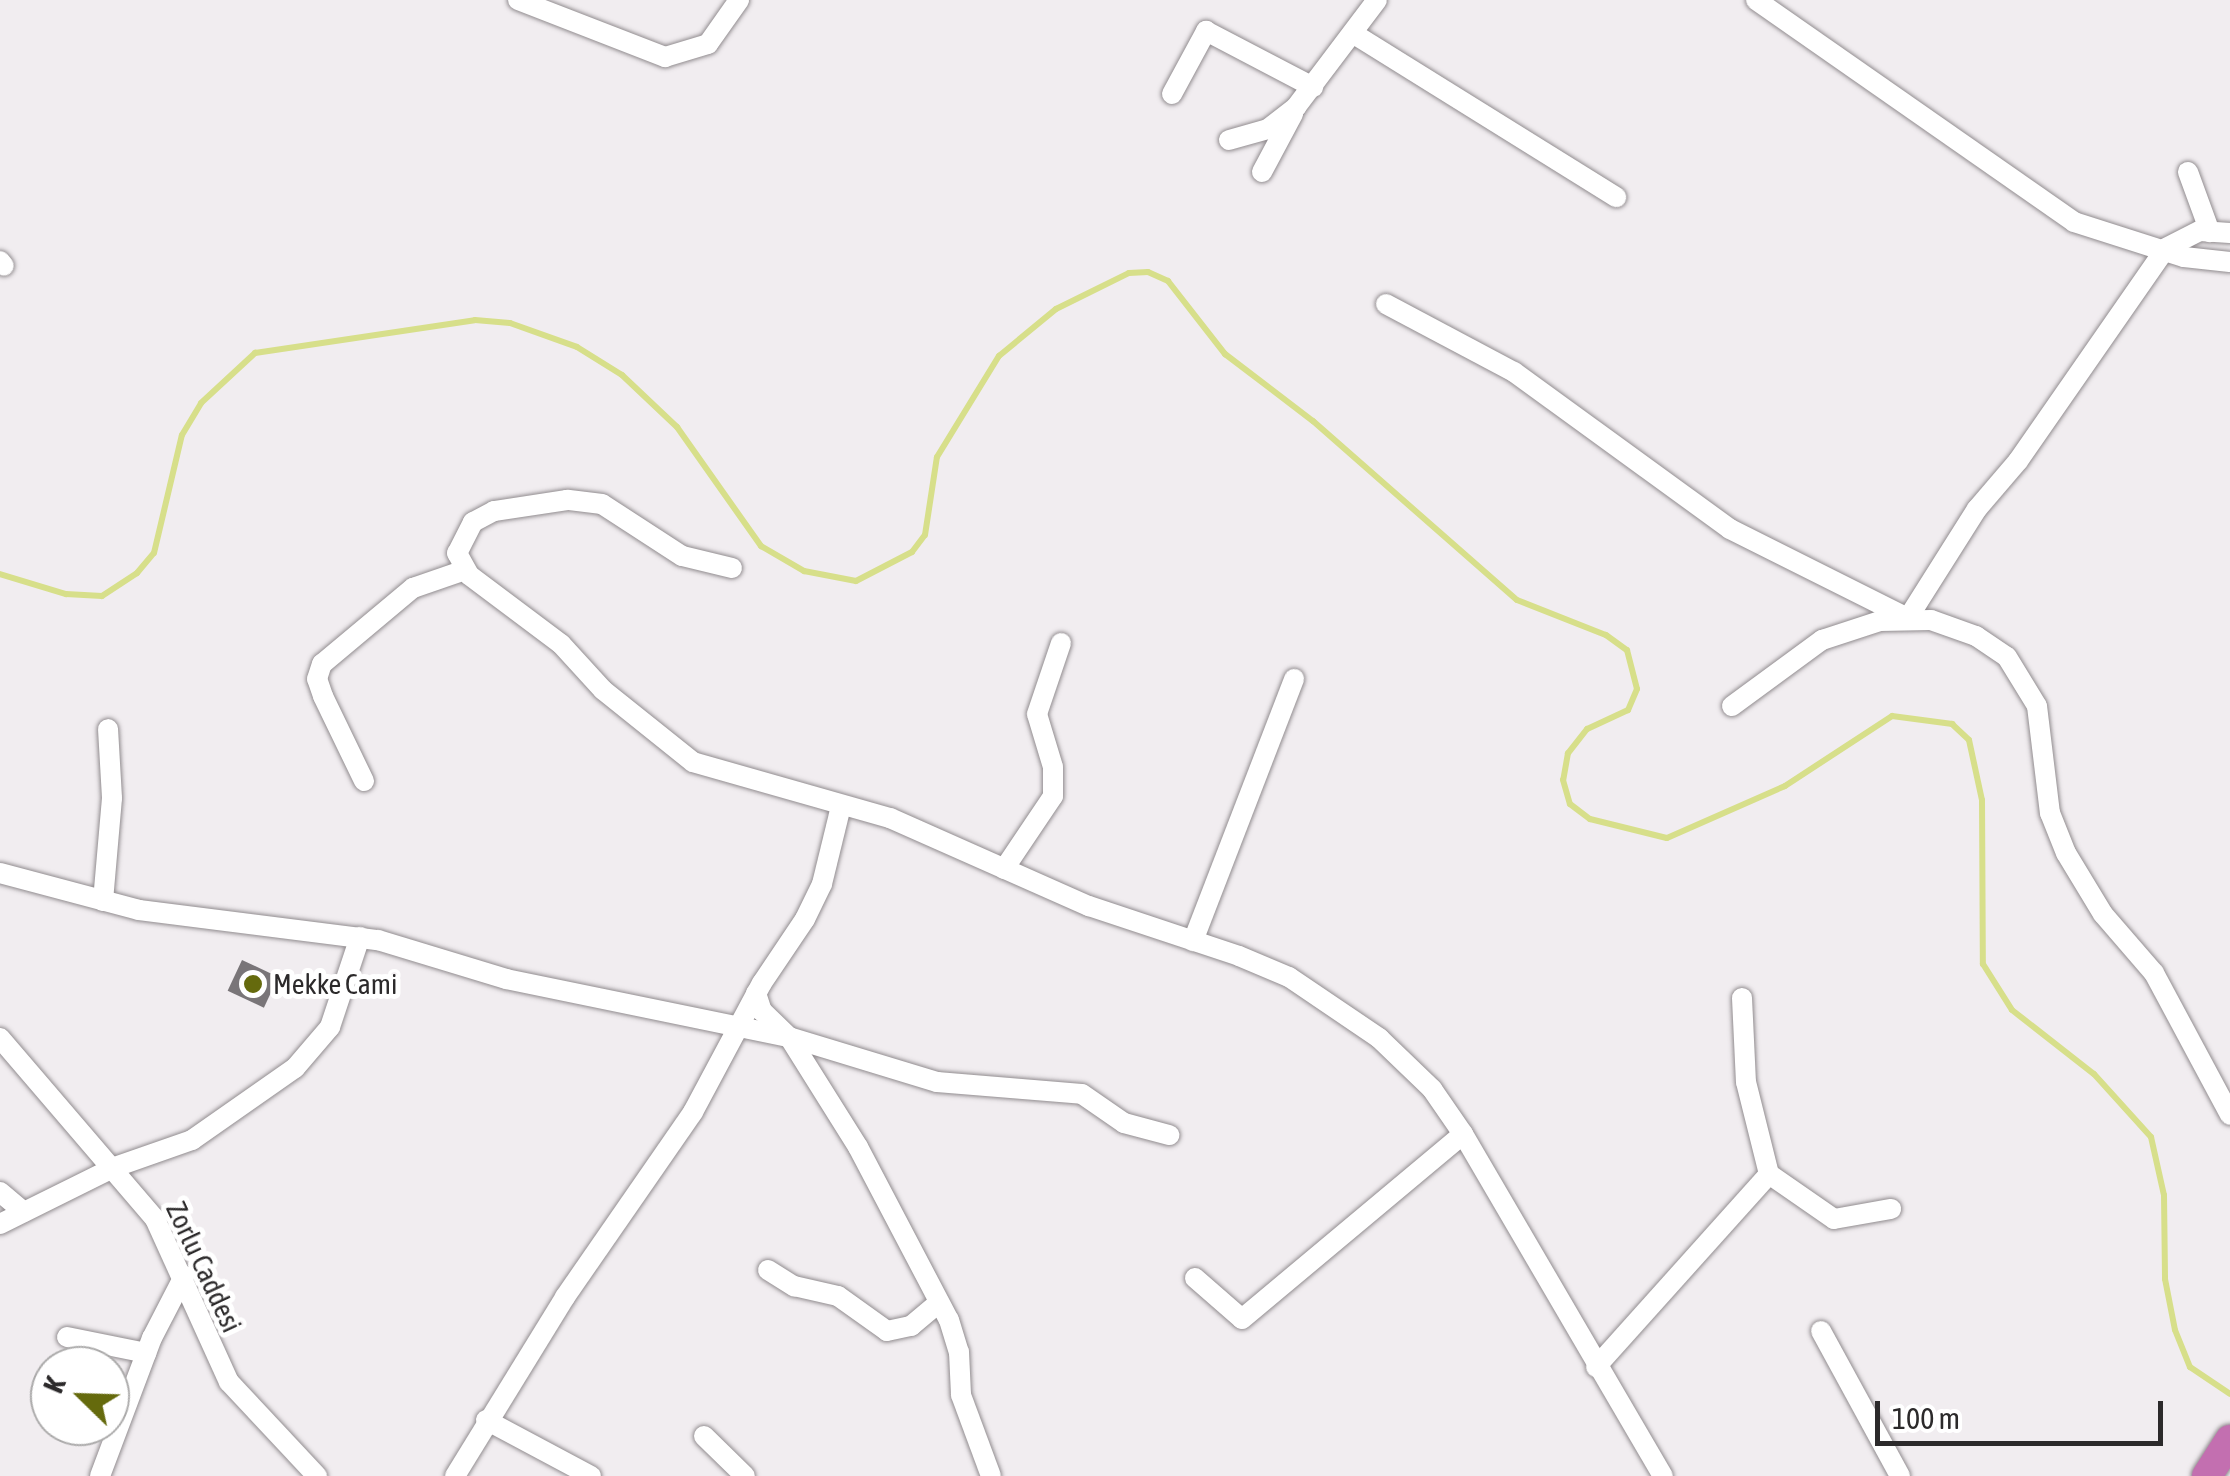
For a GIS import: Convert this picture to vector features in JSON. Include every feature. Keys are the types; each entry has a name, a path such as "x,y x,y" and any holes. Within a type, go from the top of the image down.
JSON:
{"highway":[{"path":"2207,1476 2230,1440"}],"street":[{"path":"518,0 665,57 708,44 739,0"},
{"path":"1262,172 1296,108 1377,0"},
{"path":"1756,0 2074,222 2230,262"},
{"path":"1172,94 1206,32 1314,87"},
{"path":"1354,34 1616,197"},
{"path":"1229,140 1268,128 1296,108"},
{"path":"1732,706 1822,640 1908,618 1968,522 2166,248 2179,237 2220,232 2188,172"},
{"path":"1386,304 1514,372 1746,538 1908,618 1976,636 2007,657 2027,683 2037,706 2050,813 2066,853 2103,914 2154,972 2230,1115"},
{"path":"732,568 682,556 602,504 544,501 473,522 457,554 465,570 693,762 939,836 1004,869 1289,977 1335,1006 1413,1069 1463,1134 1663,1476"},
{"path":"364,780 323,696 317,679 322,664 413,588 465,570"},
{"path":"1004,869 1053,796 1053,767 1037,714 1061,643"},
{"path":"1193,940 1294,679"},
{"path":"103,901 112,798 108,730"},
{"path":"455,1476 486,1420 692,1112 756,993 814,902 840,806"},
{"path":"0,872 182,918 360,937 506,979 789,1037 937,1082 1082,1094 1124,1123 1170,1135"},
{"path":"0,1224 115,1167 156,1156 226,1121 314,1053 342,999 360,937"},
{"path":"756,993 762,1012 789,1037 858,1147 956,1337 961,1395 991,1476"},
{"path":"1742,998 1746,1082 1768,1174 1834,1220 1891,1209"},
{"name":"Zorlu Caddesi","path":"0,1038 155,1218 229,1382 317,1476"},
{"path":"1195,1278 1242,1318 1463,1134"},
{"path":"1596,1367 1768,1174"},
{"path":"0,1192 24,1212"},
{"path":"768,1270 794,1286 838,1296 887,1331 911,1326 938,1302"},
{"path":"100,1476 146,1352 184,1276"},
{"path":"1821,1331 1900,1476"},
{"path":"67,1337 146,1352"},
{"path":"486,1420 591,1476"},
{"path":"704,1436 745,1476"}],"building":[{"name":"Mekke Cami","path":"242,960 278,977 264,1008 228,991"}],"waterway":[{"path":"0,574 66,594 102,596 137,573 154,553 182,435 201,403 255,353 475,320 510,323 577,347 622,375 677,427 761,546 804,571 856,581 912,552 925,535 937,457 999,356 1056,309 1129,273 1148,272 1168,281 1225,354 1313,421 1517,600 1606,635 1627,650 1637,689 1628,710 1587,729 1568,753 1563,780 1570,804 1590,819 1667,838 1785,786 1892,716 1952,724 1969,740 1982,800 1983,964 2012,1010 2094,1074 2151,1137 2164,1195 2165,1279 2175,1330 2190,1367 2230,1394"}],"place":[{"name":"Mekke Cami","path":"253,984"}]}
